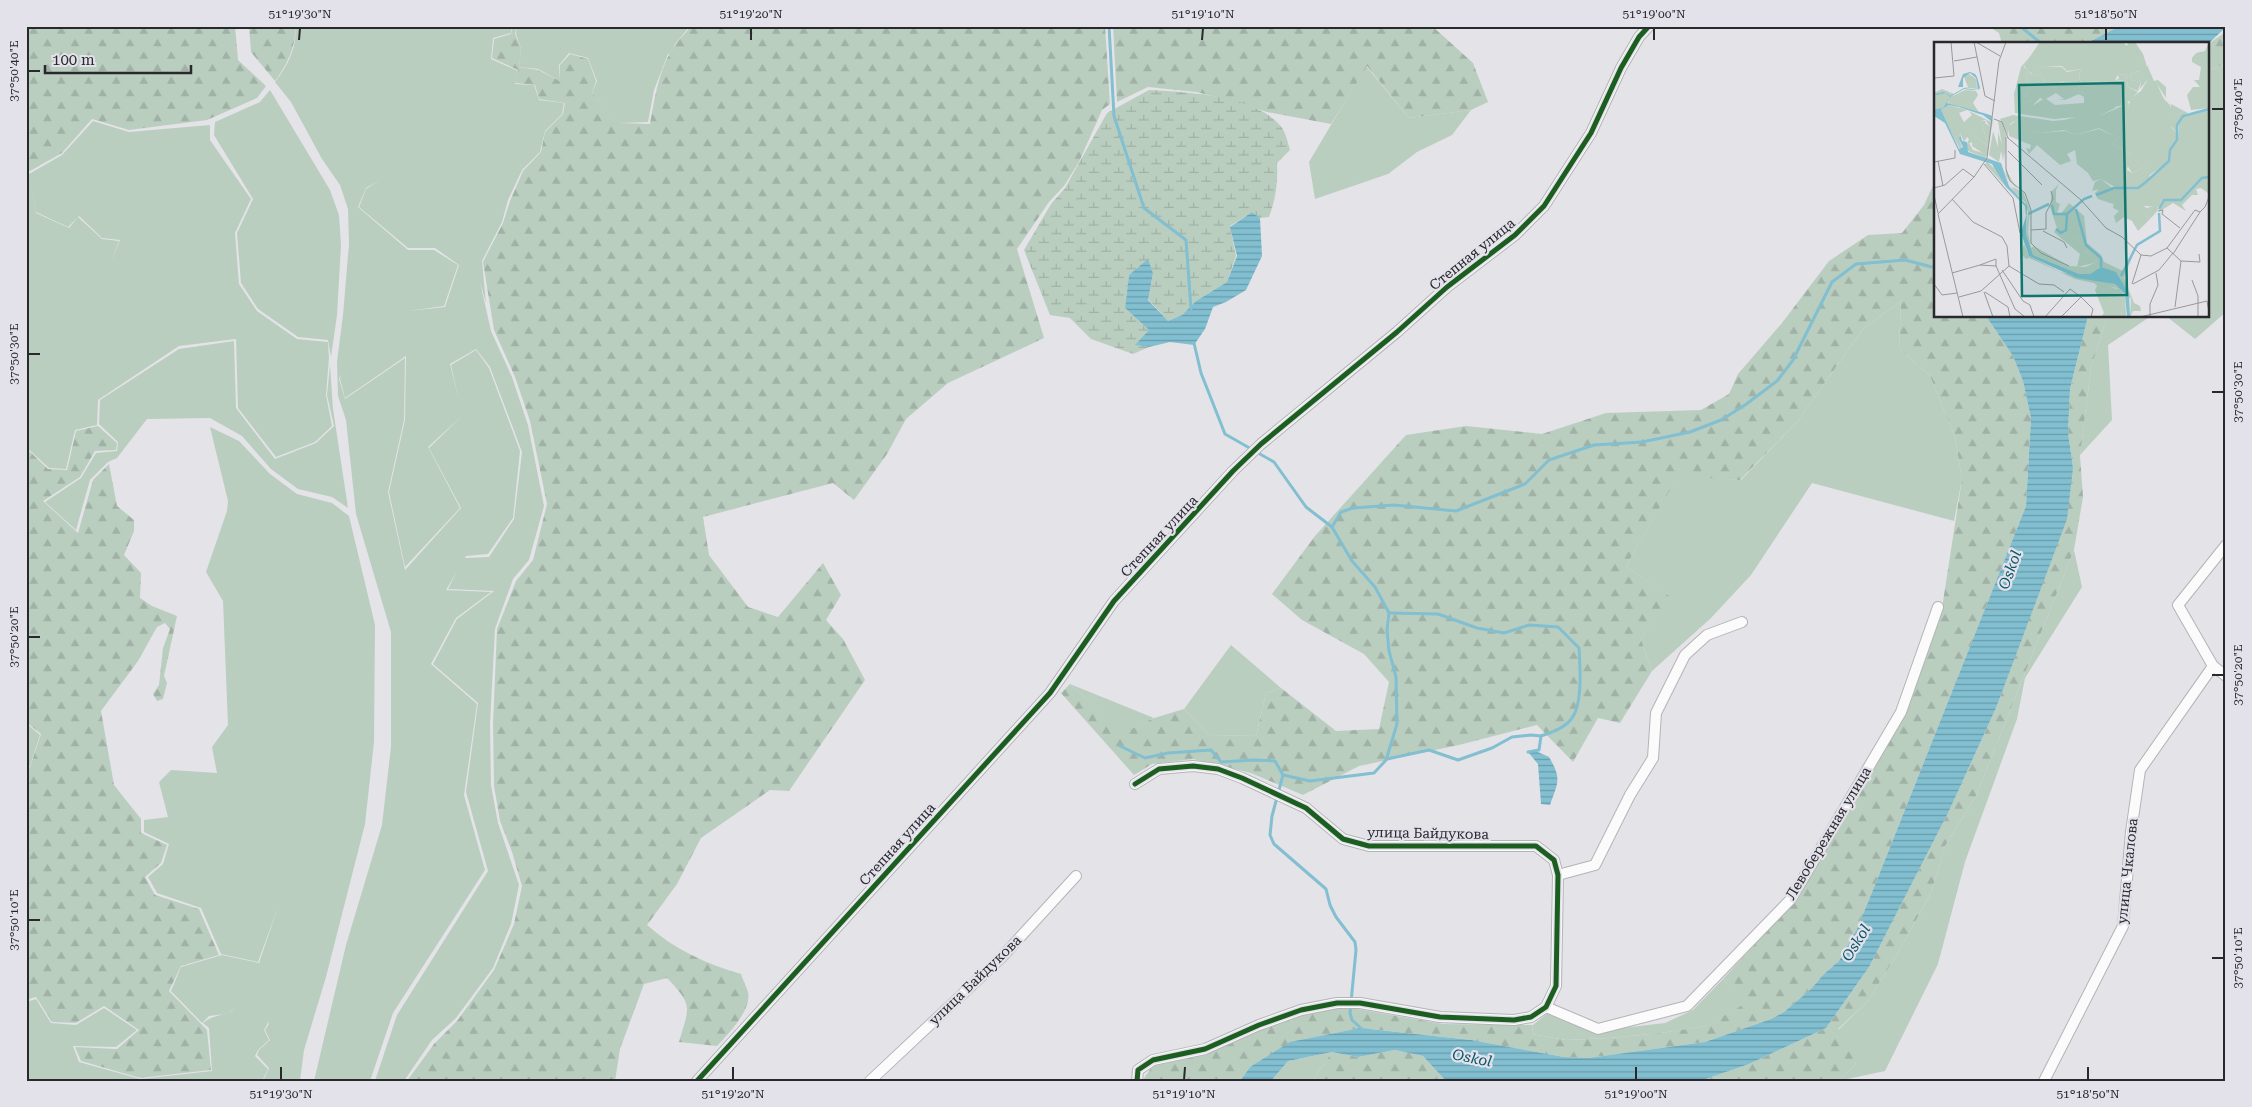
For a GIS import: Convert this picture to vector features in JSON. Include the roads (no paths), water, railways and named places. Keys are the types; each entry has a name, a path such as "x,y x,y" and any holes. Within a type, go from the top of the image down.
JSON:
{"street":[{"name":"Степная улица","path":"696,1081 1050,693 1114,601 1249,456 1448,287 1515,234 1544,206 1591,133 1621,68 1639,37 1649,26"},
{"path":"2226,545 2178,605 2213,666 2226,676"},
{"name":"Левобережная улица","path":"1546,1007 1598,1030 1687,1006 1790,899 1901,712 1938,607"},
{"path":"1137,1081 1138,1070 1153,1060 1205,1049 1259,1025 1301,1010 1337,1003 1355,1003 1440,1017 1514,1020 1532,1017 1546,1007 1556,986 1558,875 1595,865 1630,795 1653,758 1656,714 1685,655 1707,635 1742,622"},
{"name":"улица Чкалова","path":"2044,1081 2122,926 2130,832 2140,770 2213,666"},
{"name":"улица Байдукова","path":"1135,784 1159,769 1193,766 1218,769 1306,808 1343,839 1369,846 1536,846 1554,860 1558,875"},
{"name":"улица Байдукова","path":"870,1081 1002,957 1076,876"}],"water":[{"path":"2120,26 2226,26 2210,42 2089,42"},
{"path":"1252,212 1260,218 1262,256 1246,290 1226,302 1213,307 1205,329 1194,345 1170,342 1149,347 1135,345 1149,330 1125,308 1129,275 1148,259 1153,273 1148,300 1168,321 1182,315 1196,301 1227,282 1237,256 1230,227"},
{"name":"Oskol","path":"1987,318 2088,318 2070,389 2068,432 2073,468 2067,519 1996,708 1949,811 1869,967 1826,1028 1749,1064 1700,1081 1450,1081 1445,1080 1423,1056 1395,1050 1358,1057 1332,1052 1288,1061 1271,1081 1240,1081 1250,1067 1290,1042 1360,1028 1471,1040 1564,1057 1588,1058 1705,1042 1771,1019 1784,1012 1811,989 1839,961 1857,929 2026,506 2031,418 2023,381 2013,356"},
{"path":"1528,752 1538,752 1549,757 1556,771 1557,786 1550,805 1541,804 1538,764"}],"waterway":[{"path":"1109,26 1114,116 1144,208 1186,240 1191,309"},
{"path":"2020,26 2040,42"},
{"path":"1332,527 1341,512 1353,508 1394,505 1456,511 1525,484 1549,460 1594,445 1642,442 1690,432 1721,420 1777,381 1793,360 1832,282 1856,264 1905,260 1934,267"},
{"path":"1194,343 1201,373 1225,434 1274,462 1306,507 1332,527 1352,561 1375,587 1389,613 1387,630 1389,651 1396,677 1397,724 1386,760 1374,773 1310,781 1283,775"},
{"path":"1389,613 1438,614 1477,628 1504,633 1529,625 1558,627 1579,648 1580,684 1578,703 1576,711 1566,724 1541,736"},
{"path":"1387,759 1429,750 1458,760 1492,748 1512,737 1541,736 1539,750 1528,752"},
{"path":"1120,746 1145,758 1168,753 1211,750 1221,762 1275,761 1283,775 1272,816 1270,835 1274,844 1326,889 1330,905 1336,917 1355,942 1356,950 1350,1013 1352,1020 1363,1030"}]}
